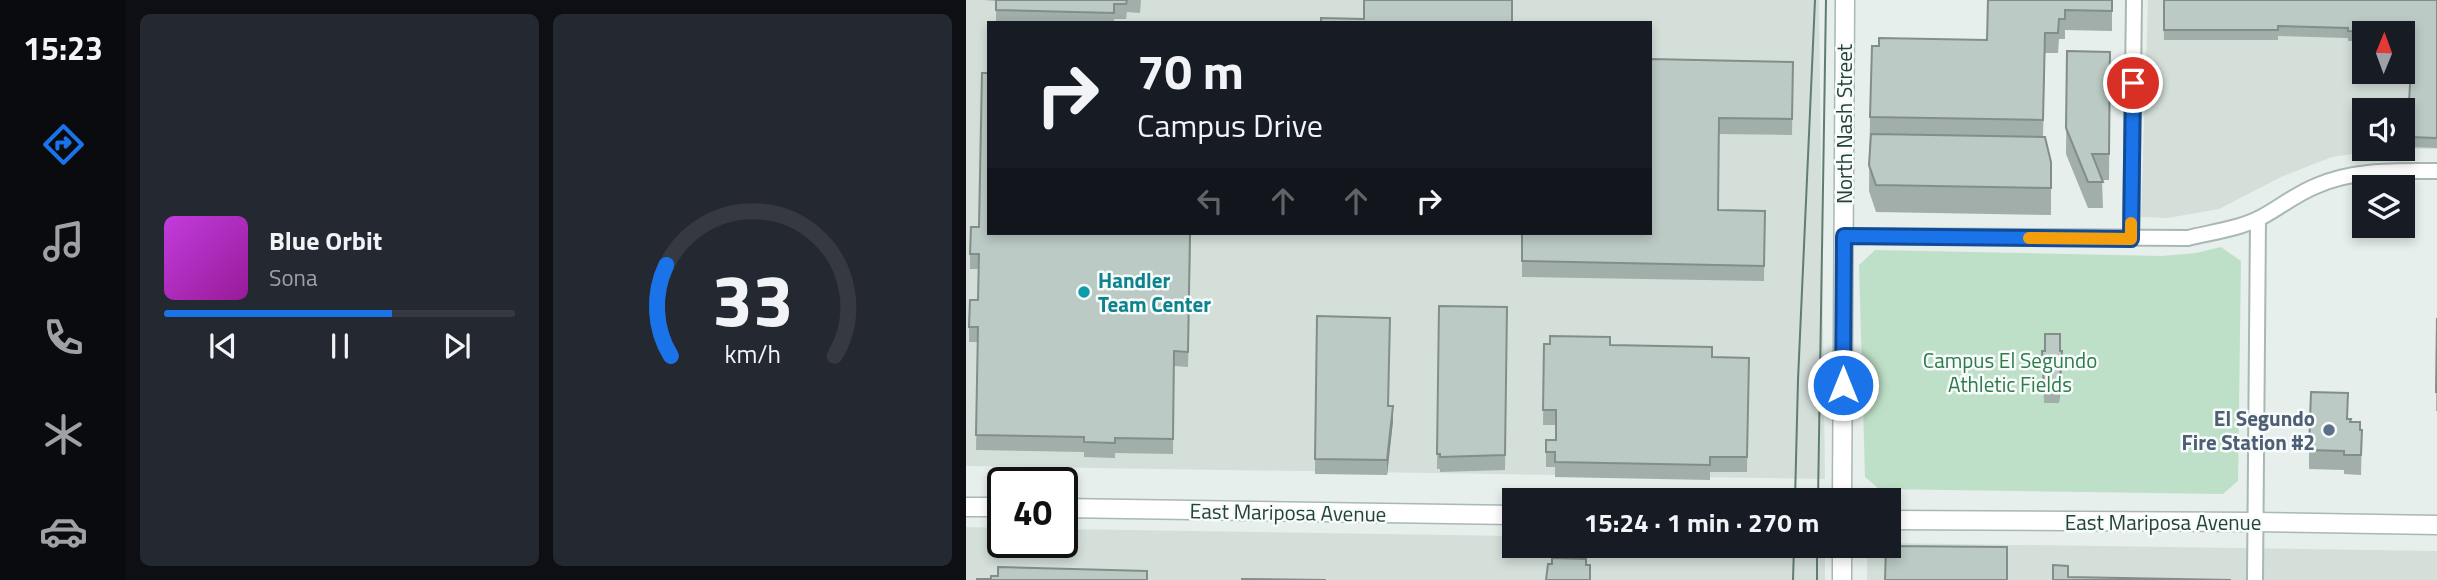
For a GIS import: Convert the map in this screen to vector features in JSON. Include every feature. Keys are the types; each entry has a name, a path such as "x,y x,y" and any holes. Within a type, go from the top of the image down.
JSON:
{"street":[{"name":"North Nash Street","path":"1842,488 1844,0"},
{"path":"2131,239 2134,0"},
{"path":"1844,236 2188,238 2230,229 2258,219 2315,186 2345,177 2375,171 2437,171"},
{"path":"2255,580 2258,219"},
{"path":"966,507 987,507"},
{"name":"East Mariposa Avenue","path":"1078,508 1502,515"},
{"name":"East Mariposa Avenue","path":"1901,520 2437,525"},
{"path":"1842,558 1842,580"}],"shaded area":[{"path":"966,0 1819,0 1825,479 966,466"},
{"path":"2148,0 2437,0 2437,149 2415,149 2415,98 2352,98 2352,154 2332,157 2281,177 2219,209 2168,218 2141,217"},
{"path":"966,527 987,528 987,558 1078,558 1078,529 1502,536 1502,558 1825,558 1825,580 966,580"},
{"path":"1901,543 2437,551 2437,580 1867,580 1867,558 1901,558"}],"green space":[{"name":"Campus El Segundo Athletic Fields","path":"2221,247 2241,261 2238,481 2223,494 1901,489 1878,488 1865,477 1859,265 1875,250 2162,256 2196,253"}],"building":[{"path":"996,0 1127,0 1126,4 1114,4 1114,13 996,10"},
{"path":"1364,0 1512,0 1512,21 1321,21 1321,18 1364,19"},
{"path":"1988,0 2112,0 2112,11 2065,10 2065,19 2059,19 2058,33 2045,33 2043,120 1870,117 1872,46 1879,46 1879,38 1987,40"},
{"path":"2164,0 2437,0 2437,138 2415,137 2415,98 2409,98 2410,84 2415,84 2415,21 2352,21 2352,31 2348,31 2348,28 2278,26 2278,30 2164,30"},
{"path":"2067,51 2110,52 2109,154 2092,154 2103,182 2088,182 2066,128"},
{"path":"1652,59 1793,62 1792,119 1719,118 1718,210 1765,211 1764,266 1522,261 1522,235 1652,235"},
{"name":"Handler Team Center","path":"982,73 987,73 987,235 1190,235 1188,352 1174,351 1173,439 1115,438 1115,443 1084,442 1084,437 976,435 978,327 969,327 970,300 978,300 979,254 970,254 971,227 979,227"},
{"path":"1871,134 2045,137 2051,162 2051,188 1876,185 1869,165"},
{"path":"1439,306 1507,307 1505,455 1440,457 1440,454 1437,454"},
{"path":"1317,316 1390,318 1388,406 1393,406 1387,460 1315,459"},
{"path":"2437,318 2437,392 2436,392"},
{"path":"2045,334 2060,334 2062,351 2059,388 2044,388 2042,351 2045,351"},
{"path":"1550,336 1610,337 1610,345 1712,347 1712,357 1749,358 1747,457 1710,457 1710,465 1555,462 1555,452 1546,452 1546,440 1556,440 1556,410 1543,410 1544,344 1550,344"},
{"path":"2311,392 2348,393 2347,419 2351,419 2350,422 2360,422 2361,455 2344,455 2344,451 2309,450"},
{"path":"1901,546 2007,547 2007,580 1885,580 1886,558 1901,558"},
{"path":"1552,558 1586,559 1586,565 1590,565 1590,580 1546,580 1548,564 1552,564"},
{"path":"2053,565 2068,566 2068,577 2231,580 2053,580"},
{"path":"998,567 1147,571 1147,580 977,580 998,576"},
{"path":"1242,579 1326,580 1242,580"}],"tram line":[{"path":"1795,488 1815,0"},
{"path":"1818,488 1826,0"},
{"path":"1793,580 1794,558"},
{"path":"1817,558 1817,580"}],"slow traffic":[{"path":"2029,238 2131,239 2131,223"}],"place":[{"name":"Handler Team Center","path":"1084,292"},
{"name":"El Segundo Fire Station #2","path":"2329,430"}],"route":[{"path":"1843,385 1844,236 2131,239 2133,83"}]}
